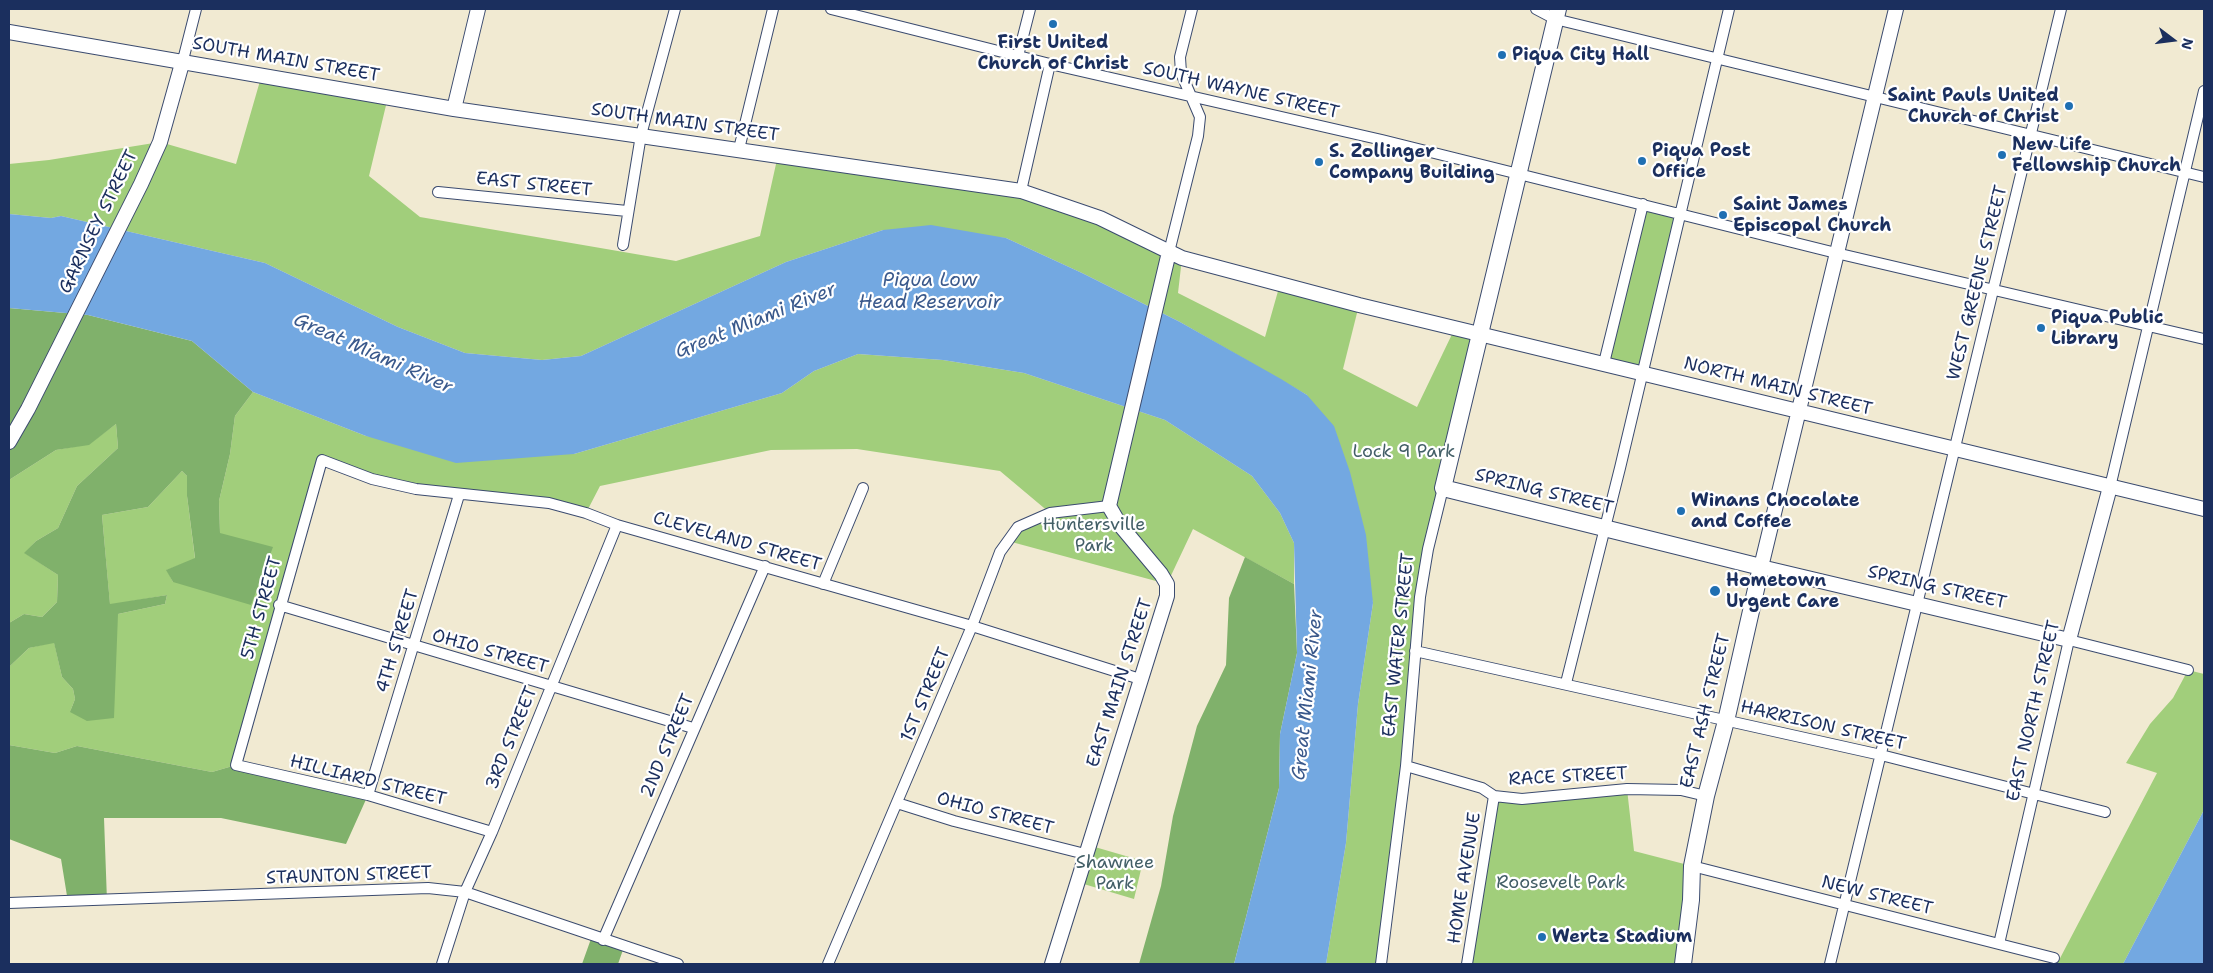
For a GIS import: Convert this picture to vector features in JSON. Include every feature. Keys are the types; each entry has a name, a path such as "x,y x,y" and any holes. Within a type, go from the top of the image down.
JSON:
{"main road":[{"name":"EAST WATER STREET","path":"1443,488 1556,14"},
{"name":"SPRING STREET","path":"1443,488 1761,567"},
{"name":"EAST ASH STREET","path":"1683,964 1691,900 1692,866 1706,796 1726,722 1761,567"}],"street":[{"name":"GARNSEY STREET","path":"9,442 28,409 141,184 160,142 196,9"},
{"path":"454,109 478,9"},
{"path":"623,245 641,135 675,9"},
{"path":"740,149 773,9"},
{"name":"SOUTH WAYNE STREET","path":"831,9 870,13 1050,64 1382,140 1836,253 2204,338"},
{"path":"1018,56 1030,9"},
{"path":"1109,506 1198,136 1200,117 1181,73 1180,56 1192,9"},
{"path":"1536,9 1717,58 2204,177"},
{"path":"1566,683 1643,373 1729,9"},
{"name":"EAST ASH STREET","path":"1761,567 1896,9"},
{"name":"WEST GREENE STREET","path":"1830,964 2062,9"},
{"name":"SOUTH MAIN STREET","path":"9,32 183,60 454,109 1021,191 1100,218 1182,258 1342,300"},
{"path":"1021,191 1050,64"},
{"path":"2110,487 2204,91"},
{"name":"EAST STREET","path":"438,192 628,211"},
{"path":"1604,363 1643,204"},
{"name":"NORTH MAIN STREET","path":"1342,300 2204,509"},
{"name":"CLEVELAND STREET","path":"322,460 372,479 416,489 458,495 549,502 617,525 972,626 1140,679"},
{"name":"5TH STREET","path":"236,765 279,605 322,460"},
{"name":"EAST NORTH STREET","path":"1999,944 2069,640 2110,487"},
{"path":"823,584 863,488"},
{"name":"EAST WATER STREET","path":"1381,964 1406,766 1420,597 1428,549 1443,488"},
{"name":"4TH STREET","path":"368,795 458,495"},
{"name":"1ST STREET","path":"828,964 972,626 1000,552 1018,527 1050,513 1109,506"},
{"name":"EAST MAIN STREET","path":"1052,964 1167,596 1167,584 1120,525 1109,506"},
{"name":"3RD STREET","path":"442,964 465,892 492,832 617,525"},
{"name":"2ND STREET","path":"603,940 693,728 765,566"},
{"name":"SPRING STREET","path":"1761,567 2188,670"},
{"name":"OHIO STREET","path":"279,605 693,728"},
{"name":"HARRISON STREET","path":"1415,651 1566,683 1726,722 1881,755 2105,812"},
{"name":"HILLIARD STREET","path":"236,765 368,795 492,832"},
{"name":"RACE STREET","path":"1406,766 1482,788 1494,796 1522,799 1627,790 1681,790 1706,796"},
{"name":"HOME AVENUE","path":"1467,964 1494,796"},
{"name":"OHIO STREET","path":"897,803 954,822 1085,854"},
{"name":"NEW STREET","path":"1692,866 2054,958"},
{"name":"STAUNTON STREET","path":"9,903 428,888 465,892 678,964"}],"green space":[{"name":"Lock 9 Park","path":"262,74 388,97 369,176 420,217 676,261 760,236 778,155 1021,191 1182,258 1178,293 1265,337 1280,284 1359,305 1343,369 1417,407 1455,328 1480,334 1428,549 1381,964 1326,964 1346,843 1358,704 1373,603 1307,395 1180,322 1082,273 1006,238 883,230 786,262 581,356 542,360 465,353 398,327 265,263 61,216 51,218 9,214 9,164 49,160 160,142 236,164"},
{"path":"1643,204 1680,214 1643,373 1604,363"},
{"path":"9,308 88,315 192,341 253,392 235,416 230,454 219,501 220,533 273,547 251,605 173,582 166,570 195,558 187,496 187,476 182,471 148,507 102,515 110,604 167,595 165,604 118,614 114,718 87,721 70,712 75,699 73,689 62,677 54,643 29,648 9,667 9,623 24,614 42,617 57,602 58,575 24,553 36,541 58,528 77,486 118,448 116,424 89,445 56,450 9,480"},
{"name":"Huntersville Park","path":"858,354 943,360 1024,373 1165,420 1252,476 1280,513 1294,543 1294,584 1193,529 1167,584 1008,541 1018,527 1050,513 1000,471 857,449 771,450 600,486 586,513 416,489 322,460 236,765 212,772 77,746 55,753 9,745 9,667 29,648 54,642 62,677 73,689 75,699 70,712 118,614 165,604 167,595 110,605 102,515 148,507 182,471 187,476 187,496 195,559 167,570 173,582 220,533 219,501 230,454 235,416 253,392 366,436 574,454 782,393 814,371"},
{"path":"116,424 118,448 77,486 58,528 36,541 25,553 58,575 57,602 42,617 24,614 9,623 9,480 56,450 89,444"},
{"path":"1245,557 1294,584 1297,653 1280,734 1279,788 1234,964 1139,964 1161,886 1173,816 1197,726 1226,665 1229,598"},
{"path":"2188,670 2204,674 2204,810 2123,964 2057,964 2157,773 2126,763 2150,724 2173,698"},
{"path":"9,745 55,753 77,746 212,772 236,765 368,795 346,844 221,818 104,818 107,901 68,902 61,859 9,839"},
{"name":"Roosevelt Park","path":"1627,789 1634,851 1692,866 1683,964 1467,964 1494,796"},
{"name":"Shawnee Park","path":"1088,845 1143,861 1134,899 1077,882"},
{"path":"592,936 624,947 618,964 582,964"}],"water":[{"name":"Piqua Low Head Reservoir","path":"9,214 51,218 61,216 265,263 398,327 465,353 542,360 581,356 786,262 883,230 931,225 1006,238 1082,273 1180,322 1281,379 1307,395 1334,426 1350,472 1366,535 1373,603 1358,704 1346,843 1326,964 1234,964 1279,788 1280,734 1297,653 1294,543 1280,513 1252,476 1165,420 1024,373 943,360 858,354 814,371 782,393 574,454 456,463 366,436 253,392 192,341 88,315 9,308"},
{"path":"2204,810 2204,964 2123,964"}],"place":[{"name":"First United Church of Christ","path":"1053,24"},
{"name":"Piqua City Hall","path":"1502,55"},
{"name":"Saint Pauls United Church of Christ","path":"2069,106"},
{"name":"New Life Fellowship Church","path":"2002,155"},
{"name":"Piqua Post Office","path":"1642,161"},
{"name":"S. Zollinger Company Building","path":"1319,162"},
{"name":"Saint James Episcopal Church","path":"1723,215"},
{"name":"Piqua Public Library","path":"2041,328"},
{"name":"Winans Chocolate and Coffee","path":"1681,511"},
{"name":"Hometown Urgent Care","path":"1715,591"},
{"name":"Wertz Stadium","path":"1542,937"}],"water label":[{"name":"Great Miami River","path":"756,321"},
{"name":"Great Miami River","path":"373,354"},
{"name":"Great Miami River","path":"1308,695"}]}
